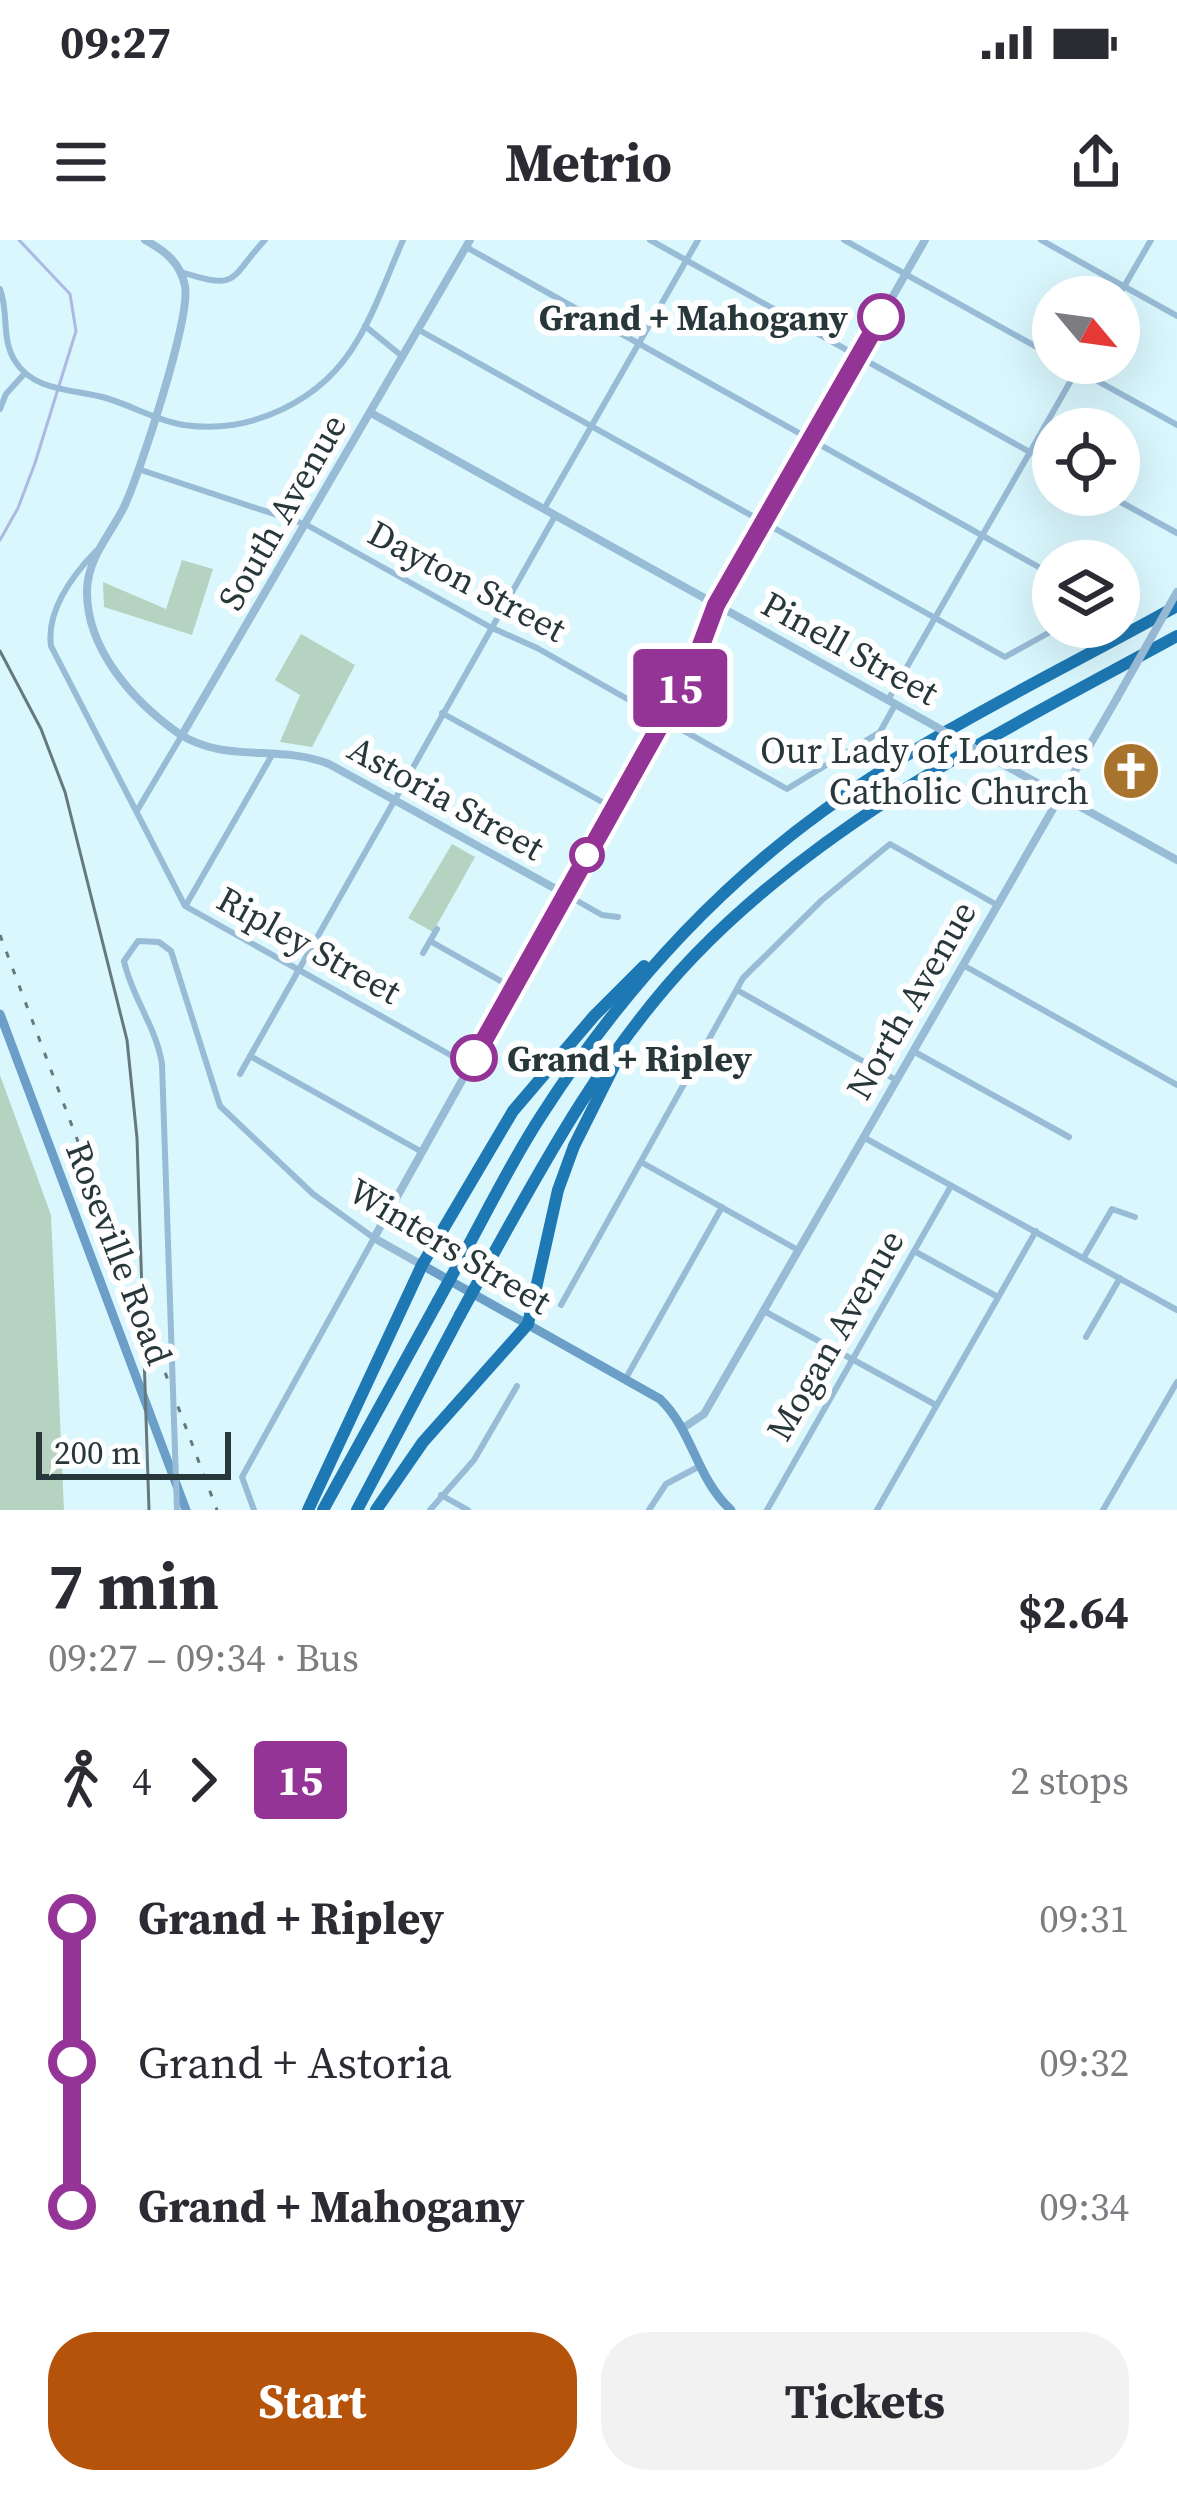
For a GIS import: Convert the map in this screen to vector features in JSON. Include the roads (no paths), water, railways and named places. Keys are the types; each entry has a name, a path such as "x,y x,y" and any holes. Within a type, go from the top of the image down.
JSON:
{"highway":[{"path":"308,1510 422,1265 526,1095 594,1016 670,940 776,848 887,768 1177,606"},
{"path":"357,1510 558,1137 625,1039 691,959 741,910 826,841 940,766 1177,637"},
{"path":"323,1510 538,1120 621,1004 703,913"},
{"path":"376,1510 423,1442 528,1324 558,1190 625,1039"}],"main road":[{"name":"Roseville Road","path":"0,1014 186,1510"},
{"name":"Winters Street","path":"422,1265 660,1399 683,1428 711,1490 730,1510"}],"street":[{"path":"145,240 164,245 180,271 211,281 230,280 242,272 265,240"},
{"path":"0,289 7,342 25,373 46,386 76,391 154,418 218,426 271,415 303,398 331,375 365,326 403,240"},
{"path":"650,240 1030,452"},
{"path":"544,509 698,240"},
{"path":"844,240 1032,344"},
{"path":"254,1510 242,1477 693,667 716,605 925,240"},
{"path":"1041,240 1106,276"},
{"path":"1130,276 1151,240"},
{"path":"468,243 1032,563"},
{"name":"South Avenue","path":"138,809 468,243"},
{"name":"Astoria Street","path":"180,271 186,292 185,318 125,504 101,545 87,588 91,620 103,651 136,696 182,735 218,750 274,752 329,764 602,915 618,916"},
{"path":"1140,295 1177,316"},
{"path":"365,326 403,357"},
{"path":"419,330 1005,657 1032,642"},
{"path":"0,409 6,394 25,373"},
{"path":"891,703 1069,384"},
{"path":"1109,384 1177,425"},
{"name":"Pinell Street","path":"371,413 1177,860"},
{"name":"Dayton Street","path":"137,469 307,525 787,789 880,732 891,703"},
{"path":"1140,512 1177,532"},
{"path":"240,1074 555,515"},
{"name":"Ripley Street","path":"101,545 65,589 50,631 53,651 185,906 470,1066"},
{"name":"North Avenue","path":"683,1428 704,1414 1177,592"},
{"path":"442,712 613,808"},
{"path":"185,906 274,752"},
{"path":"561,1305 736,990 790,931 890,844 997,905"},
{"path":"423,953 437,929"},
{"name":"Winters Street","path":"177,1510 162,1064 154,1030 124,961 138,941 159,942 171,951 220,1106 313,1194 422,1265"},
{"path":"430,941 513,988"},
{"path":"963,965 1177,1085"},
{"path":"736,990 896,1080"},
{"path":"913,1051 1069,1137"},
{"path":"250,1056 422,1152"},
{"path":"863,1138 1177,1310"},
{"path":"641,1162 798,1250"},
{"name":"Mogan Avenue","path":"767,1510 951,1186"},
{"path":"626,1378 722,1207"},
{"path":"1084,1257 1112,1209 1135,1217"},
{"path":"877,1510 1036,1231"},
{"path":"914,1251 998,1297"},
{"path":"1086,1337 1120,1278"},
{"path":"764,1311 936,1405"},
{"path":"1103,1510 1177,1382"},
{"path":"430,1510 474,1460 517,1386"},
{"path":"649,1510 666,1484 698,1468"},
{"path":"441,1495 468,1510"}],"waterway":[{"path":"0,540 35,463 76,331 70,294 19,240"}],"tram line":[{"path":"0,651 41,729 65,792 127,1040 137,1138 149,1510"}],"railway":[{"path":"0,935 217,1510"}],"place":[{"name":"Grand + Mahogany","path":"881,317"},
{"name":"Our Lady of Lourdes Catholic Church","path":"1131,771"},
{"name":"Grand + Ripley","path":"474,1058"}]}
